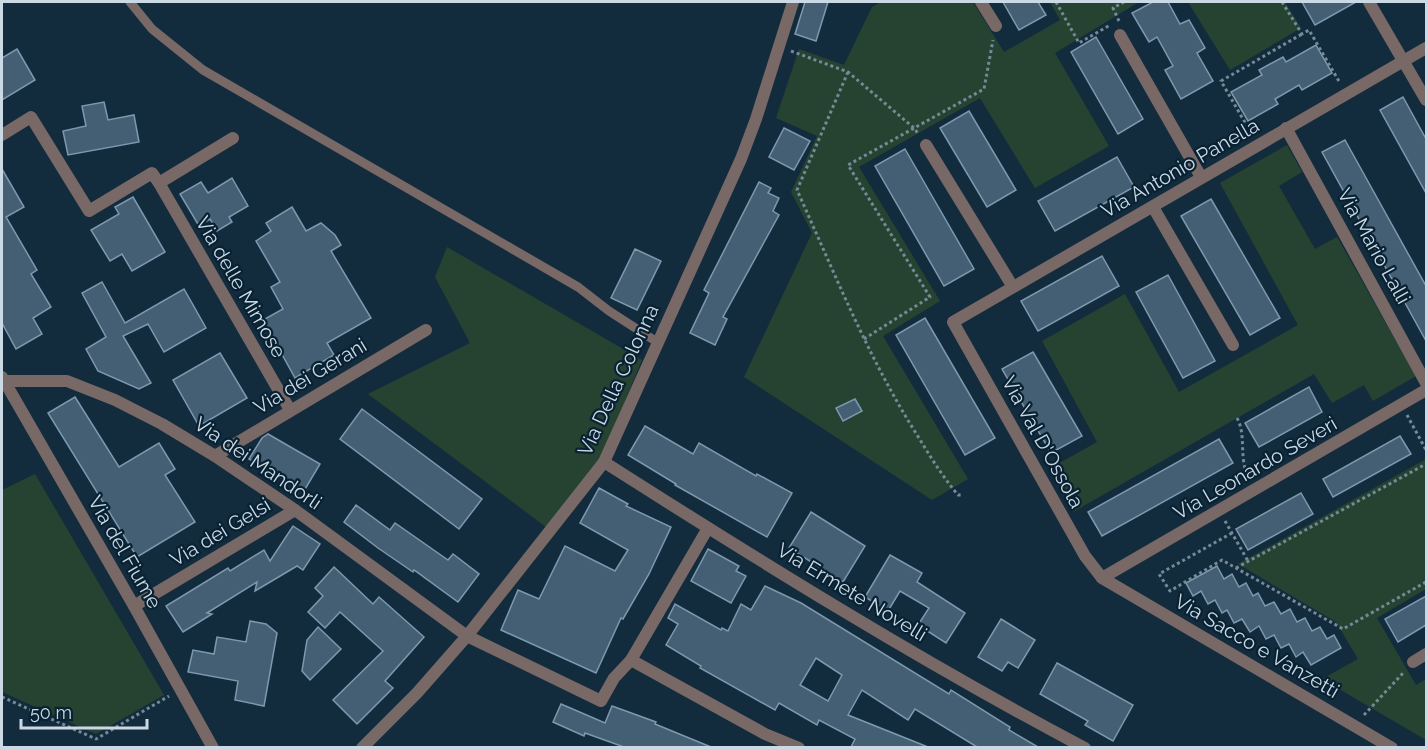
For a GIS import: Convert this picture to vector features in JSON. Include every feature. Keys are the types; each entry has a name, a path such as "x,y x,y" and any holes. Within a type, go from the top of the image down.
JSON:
{"street":[{"path":"981,2 996,26"},
{"path":"1369,2 1426,100"},
{"name":"Via Della Colonna","path":"367,746 466,636 604,462 741,159 756,119 792,3"},
{"path":"1120,35 1201,177"},
{"name":"Via Antonio Panella","path":"953,322 1426,48"},
{"path":"2,135 31,117 89,211 152,173 159,183 233,138"},
{"name":"Via Mario Lalli","path":"1286,128 1426,383"},
{"path":"926,145 1012,287"},
{"name":"Via delle Mimose","path":"159,183 291,410"},
{"path":"1153,207 1233,345"},
{"name":"Via Val D'Ossola","path":"953,322 1085,556 1102,578"},
{"name":"Via dei Gerani","path":"215,456 426,330"},
{"name":"Via dei Mandorli","path":"3,379 67,381 115,400 162,424 215,456 295,510 466,636 601,701 614,678 631,660"},
{"name":"Via del Fiume","path":"3,379 213,747"},
{"name":"Via Leonardo Severi","path":"1102,578 1426,390"},
{"name":"Via Ermete Novelli","path":"604,462 708,528 996,700 1085,747"},
{"name":"Via dei Gelsi","path":"134,606 295,510"},
{"path":"708,528 631,660 765,734 800,747"},
{"name":"Via Sacco e Vanzetti","path":"1102,578 1392,747"},
{"path":"1413,662 1426,654"}],"lane":[{"path":"130,2 152,29 203,70 578,287 609,311 657,342"}],"path":[{"path":"1056,2 1079,43 1119,19 1113,8 1124,2"},
{"path":"1282,2 1302,34"},
{"path":"864,339 930,297 848,165 984,89 996,26"},
{"path":"1258,145 1221,81 1302,34 1310,30 1347,95"},
{"path":"778,46 848,72 914,128 926,145"},
{"path":"848,72 797,190 864,339 901,410 944,478 958,495 963,495"},
{"path":"1402,406 1426,450"},
{"path":"1237,418 1242,426 1244,468 1256,490"},
{"path":"1236,568 1426,464"},
{"path":"1219,511 1248,561"},
{"path":"1232,533 1160,574 1170,591 1222,560 1343,629 1426,582"},
{"path":"1354,725 1413,662"},
{"path":"2,697 96,739 181,689"}],"green space":[{"path":"881,2 973,2 1004,52 1060,20 1050,2 1139,2 1055,53 1109,146 1035,188 980,98 859,167 940,301 883,336 968,479 932,500 744,377 812,233 791,192 817,136 776,118 799,49 844,65 872,7"},
{"path":"1188,2 1285,2 1301,28 1230,70"},
{"path":"1287,145 1302,172 1279,186 1315,249 1337,237 1416,376 1373,401 1364,385 1332,403 1314,374 1073,512 1049,469 1097,442 1042,341 1125,294 1179,392 1298,325 1220,183"},
{"path":"447,247 642,360 600,460 546,527 368,394 470,343 435,277"},
{"path":"1426,459 1426,589 1377,618 1416,685 1426,679 1426,740 1322,679 1358,659 1336,622 1238,564"},
{"path":"35,474 164,695 96,734 2,692 2,490"}],"building":[{"path":"805,2 828,2 816,41 795,34"},
{"path":"1003,2 1038,2 1046,15 1019,30"},
{"path":"1153,2 1168,2 1180,24 1189,20 1205,48 1197,53 1213,81 1181,99 1165,70 1173,66 1157,37 1149,42 1132,13"},
{"path":"1302,2 1356,2 1315,25"},
{"path":"1096,37 1143,119 1118,134 1071,52"},
{"path":"1316,45 1332,73 1302,90 1299,85 1275,99 1278,104 1248,121 1231,92 1262,75 1259,70 1283,57 1286,62"},
{"path":"17,49 35,80 2,100 2,58"},
{"path":"1403,97 1426,139 1426,193 1380,110"},
{"path":"104,102 108,120 134,115 139,142 68,155 63,131 86,126 82,106"},
{"path":"969,111 1016,190 987,207 940,128"},
{"path":"784,128 810,141 794,170 769,157"},
{"path":"1345,140 1426,286 1426,341 1322,152"},
{"path":"905,149 974,269 944,286 875,166"},
{"path":"1117,157 1134,187 1055,231 1038,201"},
{"path":"2,169 24,207 6,217 37,270 31,274 51,307 33,318 42,334 16,349 2,323"},
{"path":"232,178 248,206 229,217 232,222 217,231 210,219 199,226 180,194 201,182 208,193"},
{"path":"759,182 771,188 768,193 779,198 773,211 779,215 723,317 727,319 715,345 690,333 709,293 704,290"},
{"path":"133,197 165,252 132,271 122,254 110,261 91,230 119,214 115,207"},
{"path":"1211,199 1280,318 1250,335 1181,216"},
{"path":"292,207 306,231 321,223 335,235 341,245 331,251 371,318 327,343 334,355 295,378 263,320 283,309 271,287 280,282 256,241 271,231 266,223"},
{"path":"635,249 661,261 637,310 611,298"},
{"path":"1102,256 1119,286 1038,331 1021,301"},
{"path":"1168,275 1215,361 1183,378 1136,292"},
{"path":"102,282 125,323 184,289 206,328 164,352 148,324 123,336 151,383 139,389 98,371 86,349 106,337 82,293"},
{"path":"925,318 995,438 965,455 896,335"},
{"path":"1033,352 1082,436 1051,453 1002,369"},
{"path":"220,353 247,398 199,426 173,380"},
{"path":"1309,387 1322,412 1259,447 1245,423"},
{"path":"75,397 119,467 159,443 175,469 165,475 195,522 137,557 48,413"},
{"path":"855,399 862,411 843,421 836,408"},
{"path":"362,409 482,499 459,529 340,439"},
{"path":"645,426 693,454 699,443 756,476 757,474 792,493 767,537 675,485 628,455"},
{"path":"268,434 320,464 304,491 249,459 262,438"},
{"path":"1400,436 1411,454 1333,497 1323,479"},
{"path":"1219,439 1233,463 1102,536 1088,512"},
{"path":"599,488 628,504 626,506 671,527 649,574 623,619 621,618 596,673 501,630 518,590 539,599 565,546 615,571 628,550 580,523"},
{"path":"1301,493 1313,514 1248,550 1236,529"},
{"path":"356,505 390,530 395,523 448,560 453,554 479,574 458,602 344,522"},
{"path":"811,512 865,546 843,582 789,548"},
{"path":"293,526 320,544 303,570 297,566 255,591 257,582 207,613 212,614 183,632 166,606 228,568 230,571 264,550 270,561"},
{"path":"708,549 739,566 736,571 746,576 731,603 691,581"},
{"path":"890,555 922,573 917,582 965,613 946,643 918,625 929,608 900,591 888,611 865,597"},
{"path":"1217,566 1224,579 1232,574 1239,587 1246,583 1253,596 1258,593 1265,606 1274,602 1281,614 1290,609 1297,622 1305,618 1312,631 1320,627 1327,639 1334,635 1341,648 1311,665 1303,652 1296,657 1289,644 1281,648 1274,635 1266,639 1259,626 1250,632 1242,619 1234,623 1227,610 1222,613 1215,600 1208,604 1201,591 1193,596 1186,583"},
{"path":"334,567 373,604 379,597 424,637 385,681 393,688 357,724 333,700 383,651 340,612 325,628 308,612 323,596 315,588"},
{"path":"765,586 801,603 949,694 951,690 1038,747 977,747 915,709 908,720 862,690 848,715 928,747 851,747 855,739 819,720 817,725 779,703 775,710 700,668 701,666 666,645 678,624 668,618 675,604 721,630 722,628 728,631 741,604 751,610","holes":["816,658 842,675 828,701 800,685"]},
{"path":"1426,596 1426,625 1398,642 1385,619"},
{"path":"1001,619 1035,640 1018,668 1008,662 1002,671 978,657"},
{"path":"250,621 266,624 277,633 264,706 235,700 238,681 188,672 193,650 214,654 217,637 246,642"},
{"path":"318,627 341,649 310,680 302,671 307,640"},
{"path":"1057,663 1133,705 1113,741 1085,725 1088,721 1040,694"},
{"path":"561,704 605,723 612,706 656,722 655,724 711,747 624,747 585,733 584,736 553,722"}]}
